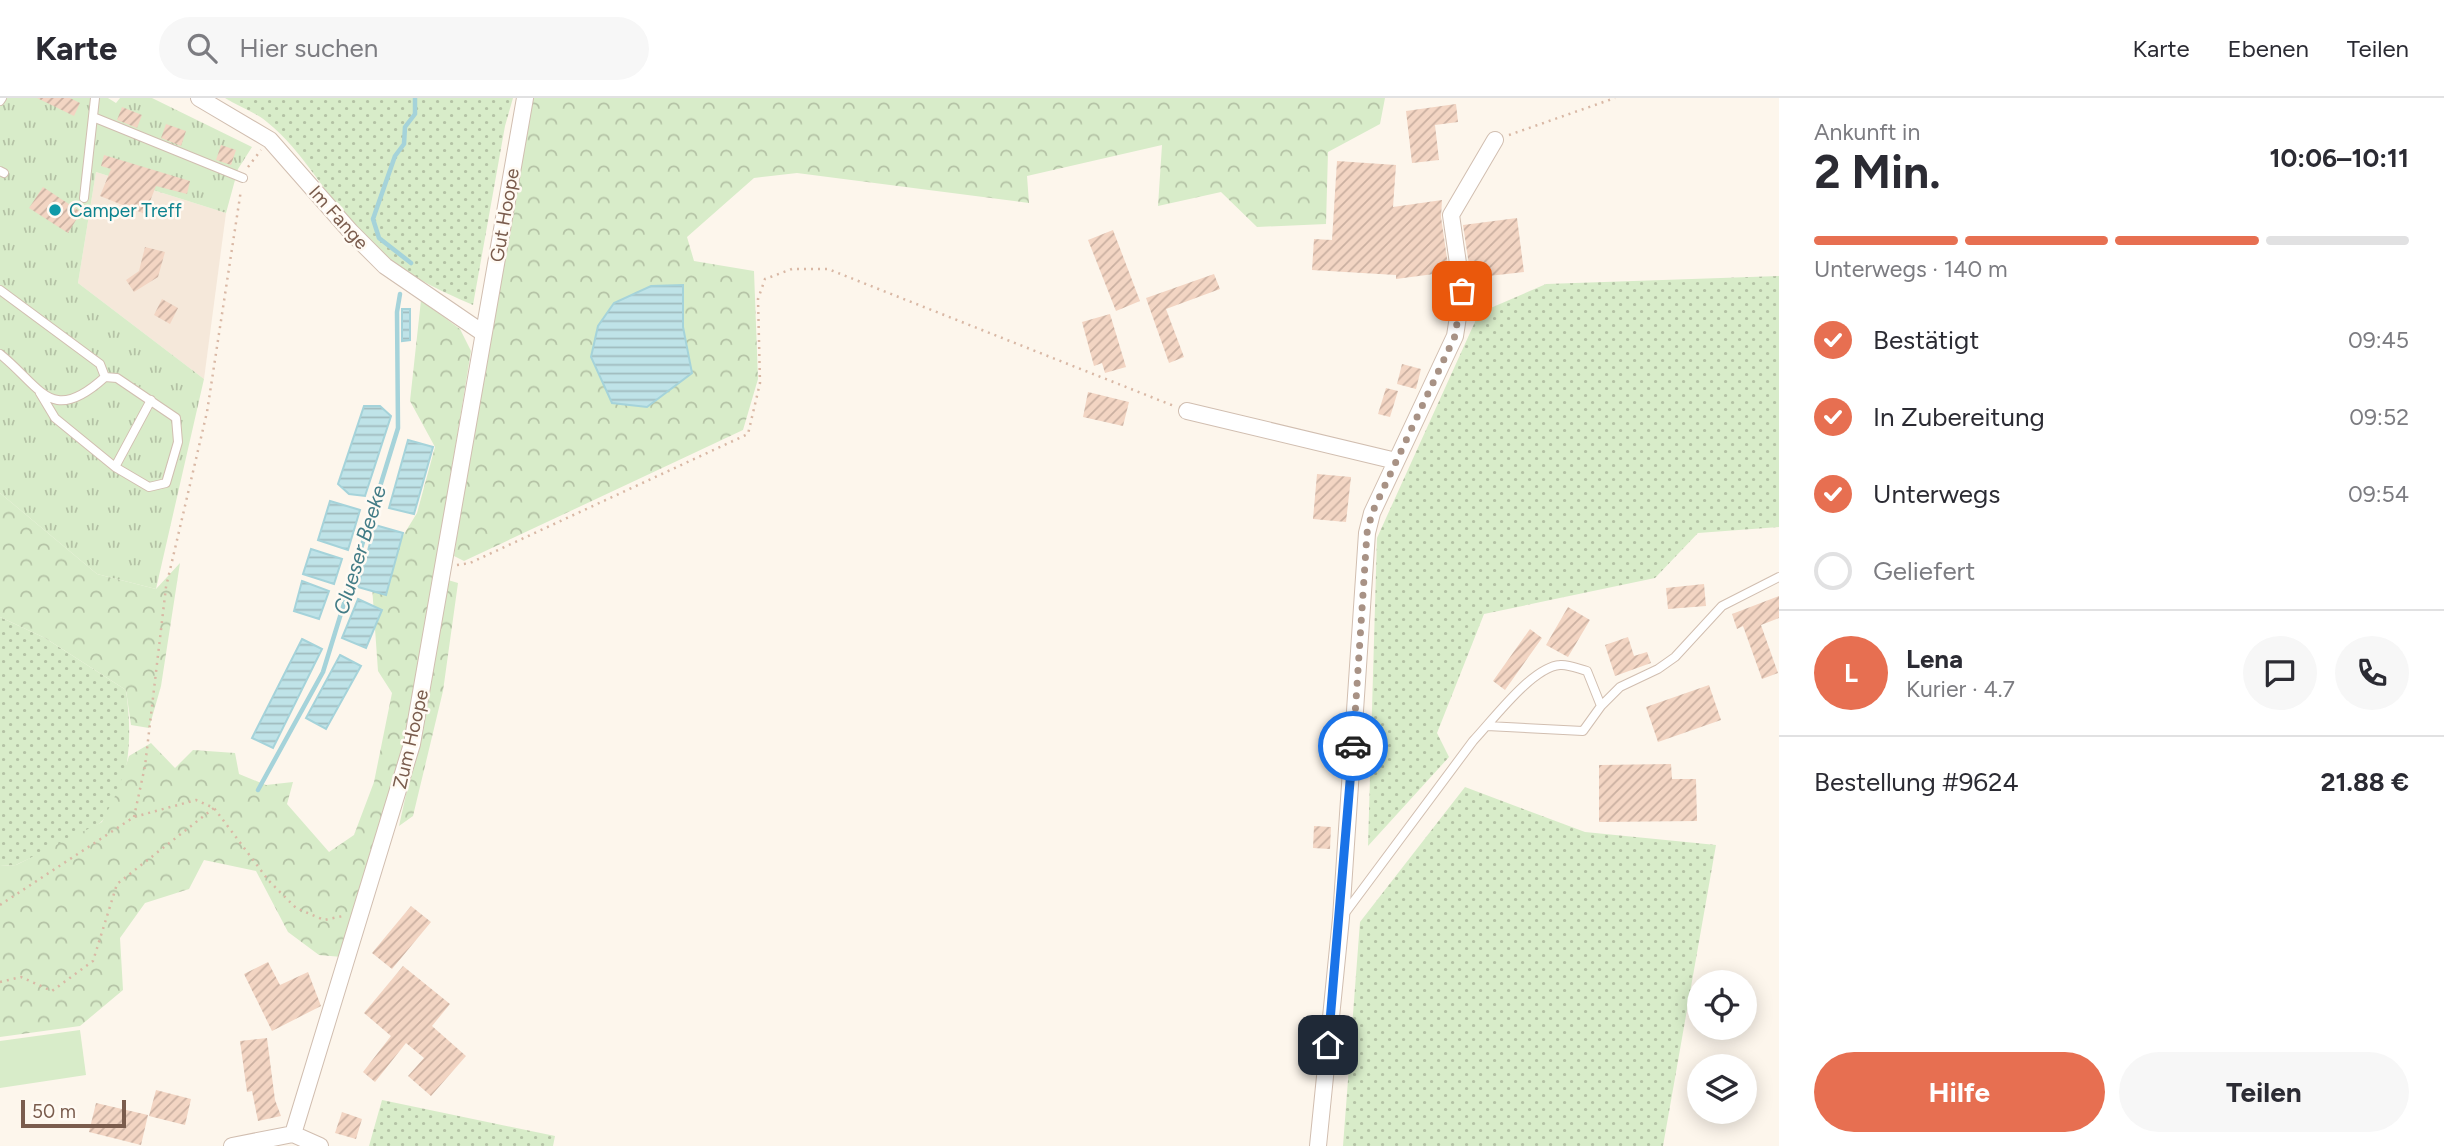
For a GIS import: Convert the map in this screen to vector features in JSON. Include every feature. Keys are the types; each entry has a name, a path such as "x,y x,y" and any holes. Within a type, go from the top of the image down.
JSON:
{"street":[{"name":"Im Fange","path":"199,98 270,140 349,231 385,266 484,333"},
{"name":"Gut Hoope","path":"484,333 525,98"},
{"path":"1318,1146 1341,918 1367,533 1372,513 1455,336 1462,291 1451,215 1495,141"},
{"name":"Zum Hoope","path":"293,1134 412,744 484,333"},
{"path":"1187,411 1396,461"},
{"path":"232,1146 293,1134 320,1146"}],"lane":[{"path":"84,198 95,98"},
{"path":"93,117 243,178"},
{"path":"0,290 100,364 105,377"},
{"path":"0,354 40,393 55,418 115,467 149,487 166,483 179,425 176,418 151,400 117,378 105,377 74,400 58,401 40,393"},
{"path":"115,467 151,400"},
{"path":"1488,726 1583,731 1601,706 1620,687 1658,670 1675,657 1722,606 1779,577"},
{"path":"1341,918 1488,726 1540,671 1561,664 1587,671 1601,706"}],"path":[{"path":"1495,141 1615,98"},
{"path":"134,817 145,766 166,587 207,412 243,178 270,140"},
{"path":"470,563 748,434 760,383 758,299 765,279 792,269 828,269 1187,411"},
{"path":"0,905 134,817 196,800 214,808 269,881 296,908 324,920 340,919 367,896"},
{"path":"0,982 20,977 52,991 93,961 117,884 214,808"}],"shaded area":[{"path":"96,172 226,213 204,379 78,283"}],"green space":[{"path":"0,98 108,98 116,103 120,98 152,98 252,147 238,169 226,213 96,172 78,283 204,379 156,589 97,574 0,493"},
{"path":"225,98 513,98 505,126 473,305 425,282 384,255 345,216 280,134 262,118"},
{"path":"533,98 1385,98 1380,124 1328,152 1326,224 1257,227 1221,192 1158,206 1162,145 1027,176 1029,203 797,173 754,178 687,237 694,261 754,271 758,379 743,430 464,561 454,556 488,335 524,132"},
{"path":"1779,276 1779,527 1698,533 1655,578 1484,614 1437,733 1449,757 1368,846 1377,538 1479,313 1546,284"},
{"path":"421,300 460,329 471,351 407,744 342,957 319,955 288,932 256,871 204,860 189,889 145,903 120,938 123,990 80,1026 0,1037 0,866 16,865 102,822 118,790 129,756 151,743 175,768 193,750 235,753 239,774 266,785 293,782 287,804 329,852 354,835 374,782 392,693 378,671 372,586 417,513 435,447 410,401"},
{"path":"0,493 97,574 156,589 180,563 161,686 149,728 131,725 126,690 45,638 0,617"},
{"path":"448,580 458,583 443,691 413,816 399,826 417,745"},
{"path":"0,617 45,638 126,690 129,741 120,791 103,820 76,837 16,865 0,866"},
{"path":"1465,787 1585,832 1716,845 1694,970 1687,970 1687,1010 1663,1146 1343,1146 1360,922"},
{"path":"80,1030 86,1075 0,1088 0,1041"},
{"path":"382,1100 555,1136 553,1146 369,1146"}],"water":[{"path":"683,285 683,327 692,373 647,407 612,403 591,357 598,326 614,303 651,286"},
{"path":"402,309 410,309 410,340 402,341"},
{"path":"364,406 380,406 391,416 365,496 349,494 338,484"},
{"path":"408,440 433,447 414,514 389,508"},
{"path":"330,501 360,510 348,550 318,540"},
{"path":"375,525 403,533 386,595 358,587"},
{"path":"311,549 342,559 334,584 303,574"},
{"path":"302,581 329,591 319,619 294,611"},
{"path":"358,599 382,610 366,648 342,638"},
{"path":"302,639 322,649 273,748 252,738"},
{"path":"340,655 361,666 326,729 306,718"}],"building":[{"path":"37,98 70,98 80,103 74,116"},
{"path":"1456,104 1458,122 1435,125 1439,160 1412,163 1406,111"},
{"path":"122,107 142,115 137,128 117,120"},
{"path":"166,124 186,131 181,146 161,138"},
{"path":"221,145 236,150 231,165 216,160"},
{"path":"104,155 190,181 187,194 156,186 145,214 100,196 111,169 101,166"},
{"path":"1337,161 1396,165 1393,207 1442,200 1441,217 1449,272 1396,279 1396,275 1312,270 1314,239 1332,240"},
{"name":"Camper Treff","path":"43,187 81,212 68,233 29,208"},
{"path":"1517,218 1524,272 1471,278 1463,225"},
{"path":"1113,230 1140,301 1116,311 1088,240"},
{"path":"145,247 165,252 158,277 134,292 126,280 139,271"},
{"path":"1214,274 1220,289 1166,309 1184,357 1169,363 1146,298"},
{"path":"162,299 178,308 170,324 154,315"},
{"path":"1110,314 1126,367 1105,373 1102,363 1094,366 1082,322"},
{"path":"1402,364 1421,369 1416,389 1397,384"},
{"path":"1386,388 1398,391 1390,417 1378,414"},
{"path":"1088,392 1129,402 1123,426 1083,417"},
{"path":"1317,474 1351,477 1346,522 1313,519"},
{"path":"1704,584 1706,606 1668,609 1666,588"},
{"path":"1779,596 1779,618 1761,625 1778,673 1762,679 1743,626 1737,629 1732,614"},
{"path":"1568,607 1590,620 1568,657 1546,645"},
{"path":"1530,629 1542,638 1505,690 1493,681"},
{"path":"1628,637 1634,656 1647,652 1651,663 1615,676 1605,645"},
{"path":"1709,685 1721,720 1658,742 1646,707"},
{"path":"1671,764 1672,779 1696,779 1697,821 1599,822 1599,765"},
{"path":"1314,826 1331,827 1330,849 1313,848"},
{"path":"411,906 431,922 392,969 372,953"},
{"path":"268,962 280,985 308,972 321,1006 272,1031 244,974"},
{"path":"403,966 450,1004 432,1026 466,1056 431,1096 408,1076 424,1058 406,1043 375,1082 363,1072 391,1036 364,1013"},
{"path":"267,1038 275,1100 281,1116 258,1121 252,1091 247,1092 240,1041"},
{"path":"156,1090 191,1099 185,1125 149,1116"},
{"path":"96,1103 148,1115 141,1145 89,1132"},
{"path":"342,1112 362,1119 356,1139 335,1133"}],"waterway":[{"name":"Clueser Beeke","path":"411,263 379,238 373,219 395,156 404,144 405,127 415,114 415,98"},
{"name":"Clueser Beeke","path":"258,790 323,672 398,428 397,312 400,294"}],"way so far":[{"path":"1353,746 1367,533 1372,513 1455,336 1462,291"}],"place":[{"name":"Camper Treff","path":"55,210"}],"route":[{"path":"1328,1045 1341,918 1353,746"}]}
